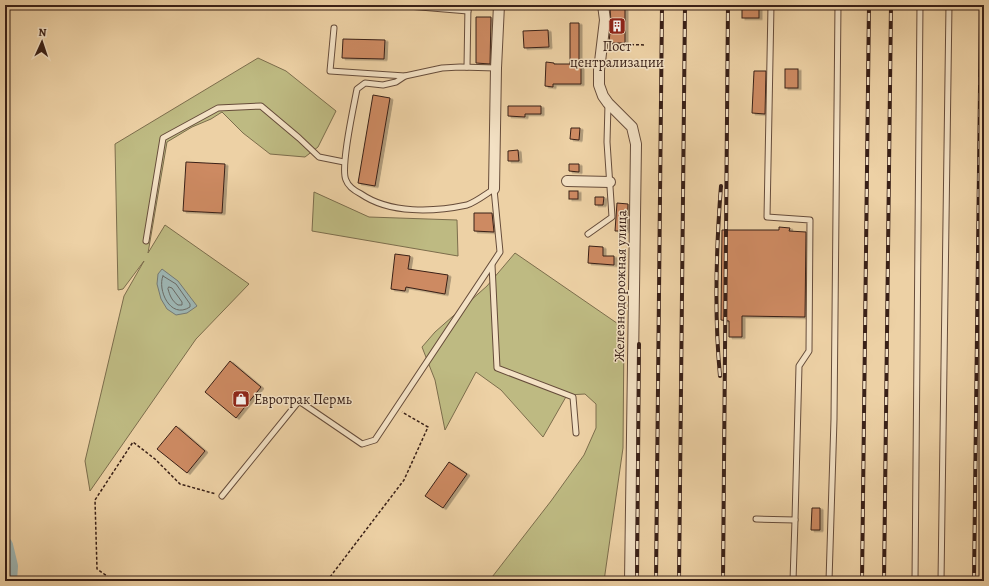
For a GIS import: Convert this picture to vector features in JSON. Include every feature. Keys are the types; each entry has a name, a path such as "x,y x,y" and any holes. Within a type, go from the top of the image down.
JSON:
{"street":[{"path":"494,189 496,68 499,5"},
{"name":"Железнодорожная улица","path":"603,5 603,44 599,70 599,85 603,96 608,103 632,128 635,135 636,144 630,581"},
{"path":"566,181 610,182"}],"lane":[{"path":"396,5 468,8 467,67"},
{"path":"770,5 767,217 810,220 809,351 799,366 793,581"},
{"path":"829,581 834,419 838,5"},
{"path":"915,581 920,5"},
{"path":"941,581 949,5"},
{"path":"334,28 330,70 405,76 442,68 496,68"},
{"path":"222,496 299,401 362,444 375,440 500,252 494,189 469,204 416,210 387,206 367,199 354,190 345,179 344,162 357,89 365,83 382,85 396,82 405,76"},
{"path":"588,234 612,217 607,142 608,103"},
{"path":"146,241 163,138 218,108 261,106 319,157 344,162"},
{"path":"492,264 497,368 573,397 576,433"},
{"path":"756,520 794,520"}],"path":[{"path":"603,44 646,45"},
{"path":"327,581 404,480 428,427 395,409"},
{"path":"114,581 96,570 95,500 133,442 155,459 180,484 222,496"}],"shaded area":[{"path":"258,58 286,71 336,111 318,147 305,157 270,154 243,133 222,112 167,142 148,253 165,225 249,284 196,339 90,491 85,461 124,296 144,261 123,289 118,290 115,144"},
{"path":"314,192 369,217 457,220 458,256 312,231"},
{"path":"515,253 624,328 623,448 604,581 489,581 551,501 584,455 596,428 596,404 585,394 567,395 543,437 501,390 476,372 445,430 435,380 422,347 435,332 487,286"}],"water":[{"path":"162,269 178,281 197,306 187,313 176,315 167,309 161,299 157,284 158,274"}],"building":[{"path":"742,5 759,5 759,18 742,18"},
{"name":"Пост централизации","path":"610,9 625,9 625,43 609,43 611,21"},
{"path":"476,17 491,17 490,64 476,63"},
{"path":"570,23 579,23 579,64 581,64 581,84 553,84 553,87 545,86 546,62 554,64 570,64"},
{"path":"548,30 549,47 524,48 523,31"},
{"path":"343,39 385,40 384,59 342,58"},
{"path":"785,69 798,69 798,88 785,88"},
{"path":"754,71 766,71 765,114 752,113"},
{"path":"373,95 390,98 375,186 358,183"},
{"path":"508,106 541,106 541,114 525,114 525,117 508,116"},
{"path":"571,128 580,128 579,140 570,139"},
{"path":"518,150 519,161 508,161 508,151"},
{"path":"186,162 225,164 222,213 183,211"},
{"path":"569,164 579,164 579,172 569,171"},
{"path":"569,191 578,191 578,199 569,199"},
{"path":"595,197 604,197 603,205 595,205"},
{"path":"617,203 628,204 627,231 615,231"},
{"path":"474,213 492,213 494,232 474,231"},
{"path":"779,227 790,228 789,231 806,232 805,317 742,316 742,337 729,337 729,321 721,320 722,230 779,230"},
{"path":"589,246 603,247 603,256 614,256 614,265 588,263"},
{"path":"395,254 410,256 408,269 448,275 445,294 406,287 405,291 391,289"},
{"path":"230,361 261,387 236,418 205,392"},
{"path":"176,426 205,451 187,473 157,449"},
{"path":"449,462 467,474 443,508 425,496"},
{"path":"812,508 820,508 820,530 811,530"}],"waterway":[{"path":"5,545 10,566 9,581"}],"railway":[{"path":"656,581 662,5"},
{"path":"679,581 685,5"},
{"path":"723,581 728,5"},
{"path":"862,581 869,5"},
{"path":"884,581 891,5"},
{"path":"974,581 981,5"},
{"path":"720,376 716,281 721,186"},
{"path":"637,581 639,344"}],"place":[{"name":"Пост централизации","path":"617,26"},
{"name":"Евротрак Пермь","path":"241,399"}]}
